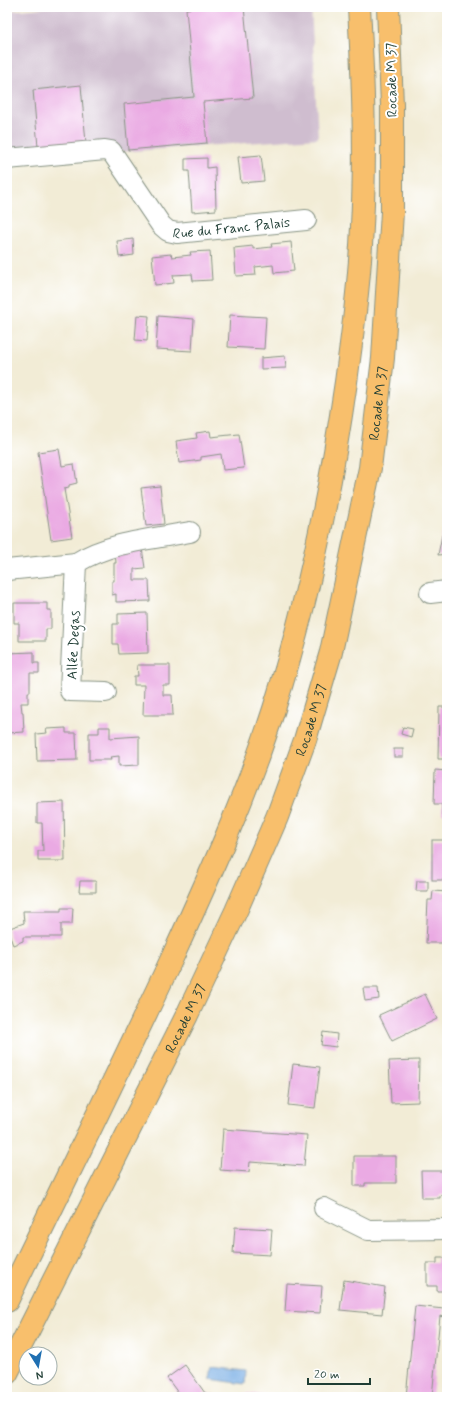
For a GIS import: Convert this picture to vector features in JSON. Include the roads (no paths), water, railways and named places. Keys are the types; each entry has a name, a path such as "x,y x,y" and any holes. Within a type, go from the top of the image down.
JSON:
{"highway":[{"name":"Rocade M 37","path":"7,1301 139,1029 202,891 242,798 274,710 295,633 326,505 336,454 359,281 364,167 363,88 359,7"},
{"name":"Rocade M 37","path":"7,1373 186,1015 236,911 277,817 306,740 331,652 370,468 383,358 392,212 392,105 388,7"}],"street":[{"name":"Rue du Franc Palais","path":"7,159 105,150 111,151 160,225 168,231 177,233 306,220"},
{"path":"7,570 76,563 99,551 117,546 190,532"},
{"name":"Allée Degas","path":"76,563 70,691 106,692"},
{"path":"324,1208 368,1230 447,1229"}],"water":[{"path":"212,1367 246,1371 245,1384 210,1379"}]}
